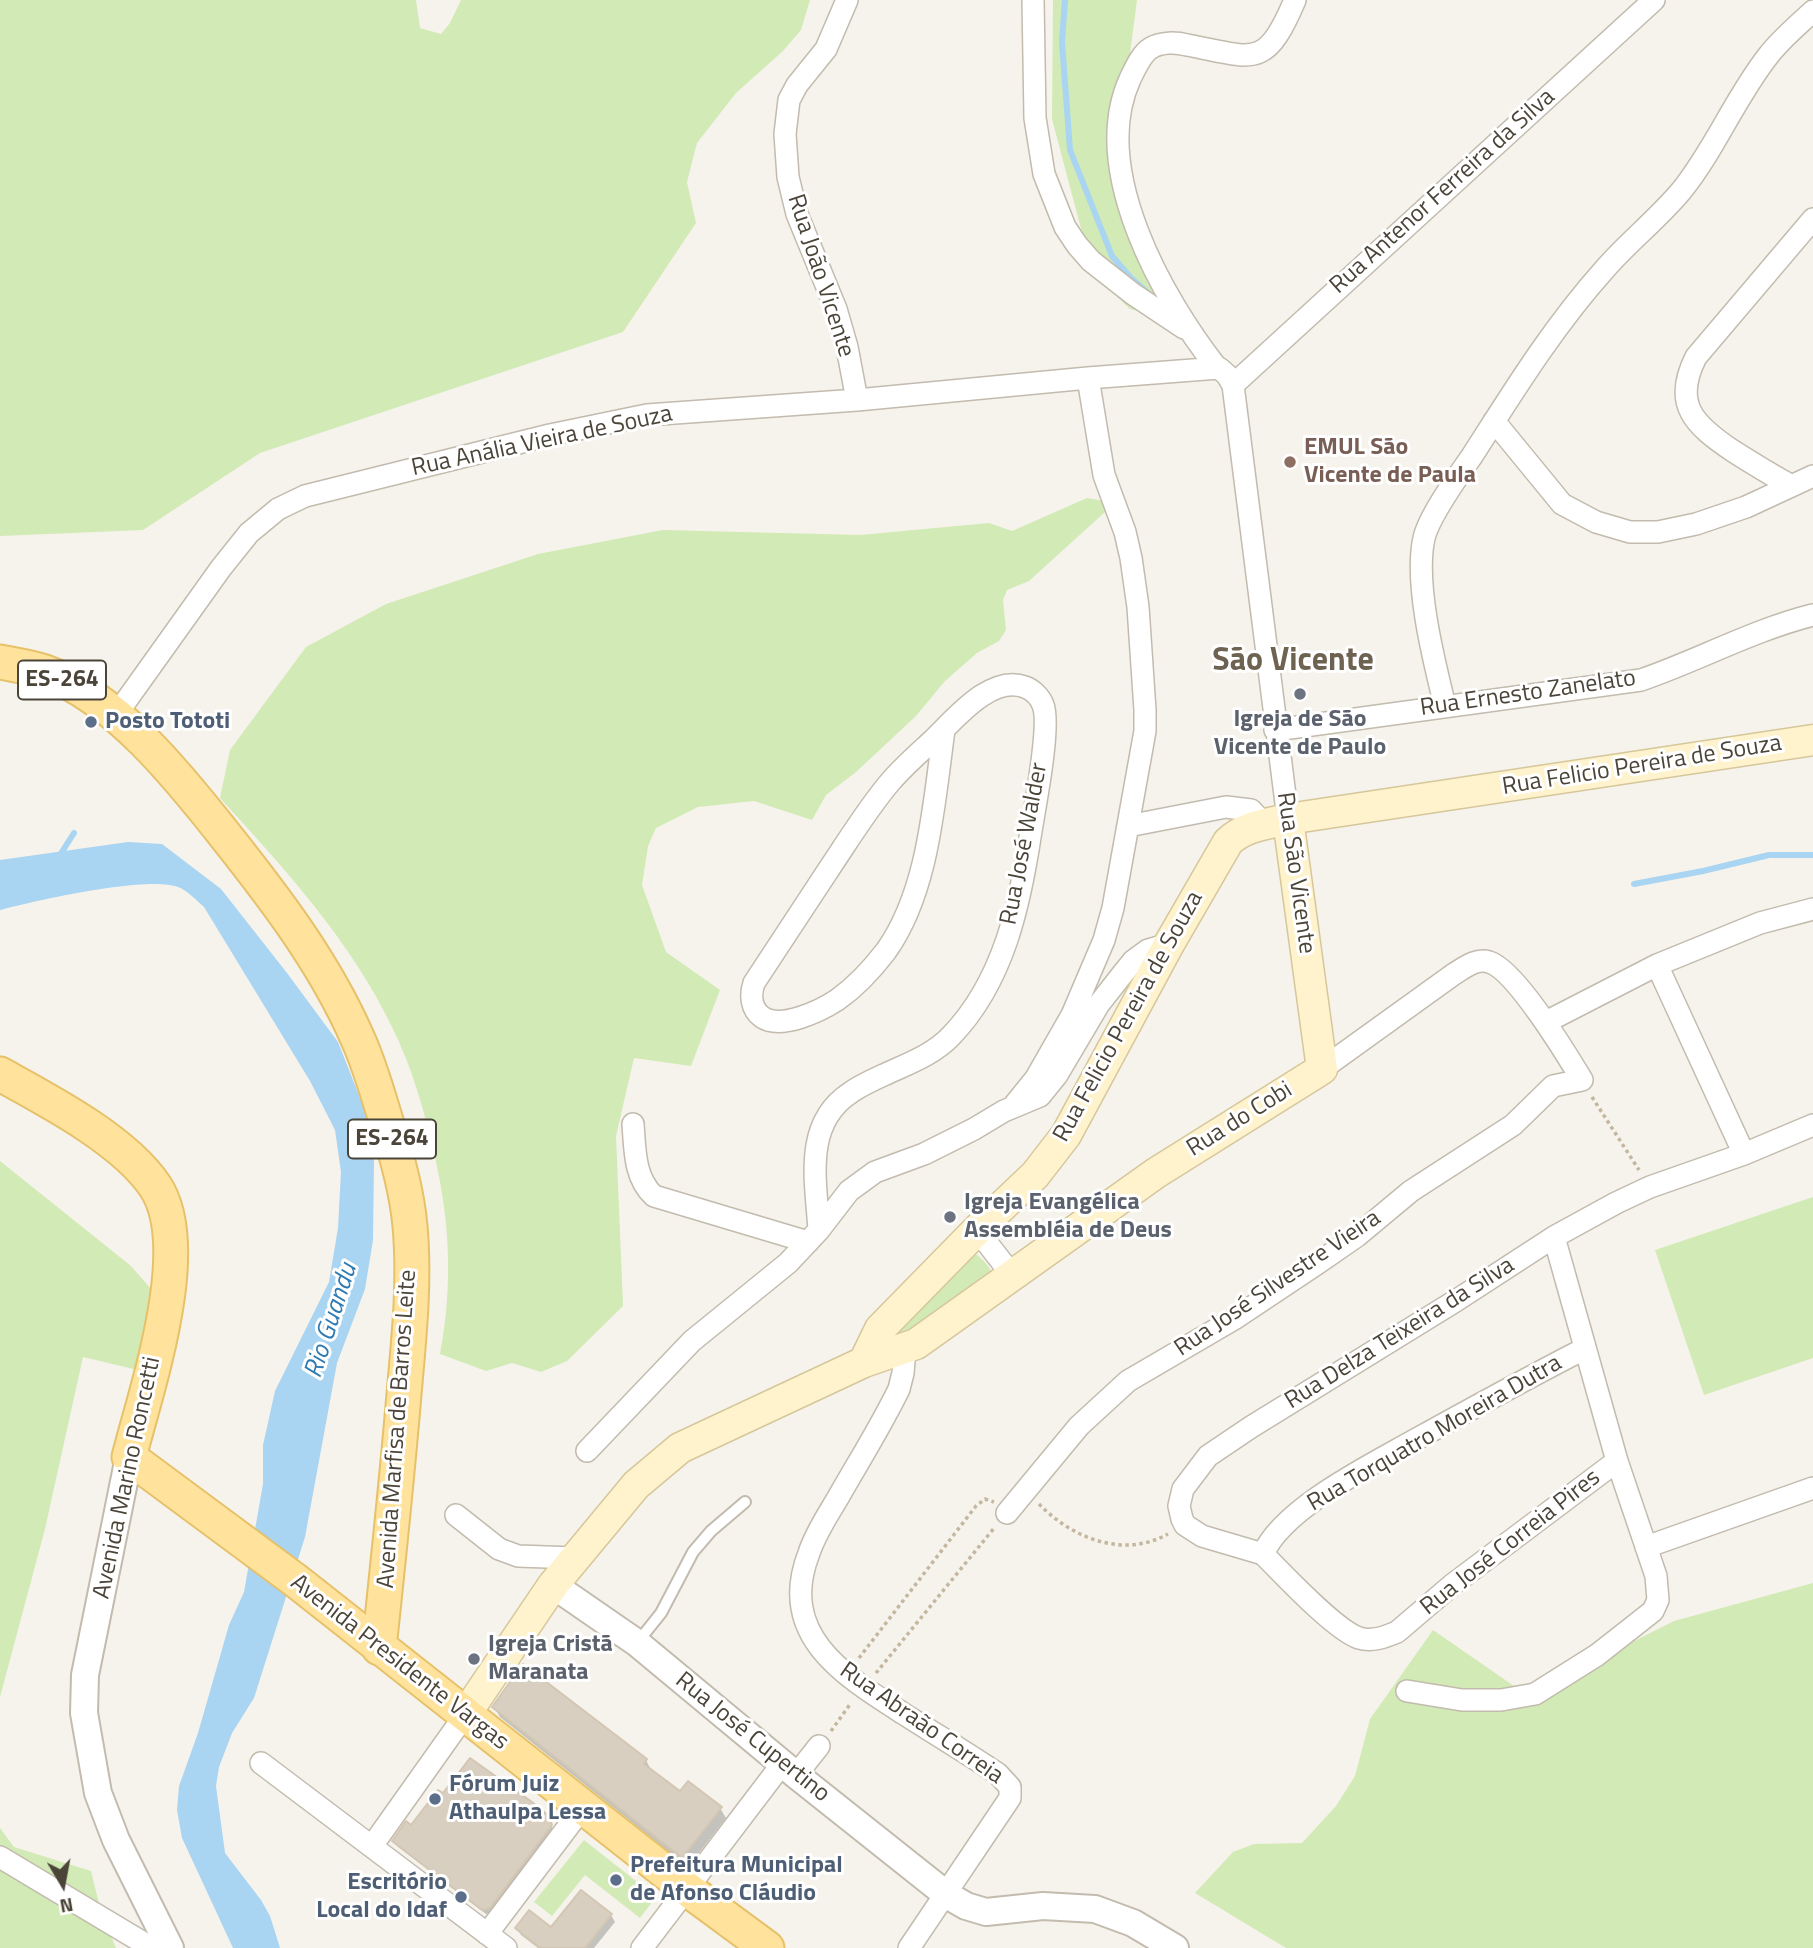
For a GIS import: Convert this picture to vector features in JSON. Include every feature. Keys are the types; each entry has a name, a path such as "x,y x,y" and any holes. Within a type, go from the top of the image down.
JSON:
{"main road":[{"name":"Avenida Marfisa de Barros Leite","path":"0,662 45,672 64,681 116,715 145,743 208,814 279,905 337,996 358,1038 398,1161 410,1224 413,1289 396,1495 379,1648"},
{"name":"Rua Felicio Pereira de Souza","path":"864,1362 880,1329 976,1230 1035,1175 1066,1135 1169,944 1228,842 1241,832 1276,822 1813,740"},
{"name":"Rua São Vicente","path":"1276,822 1322,1069"},
{"name":"Rua do Cobi","path":"864,1362 905,1349 933,1333 1156,1173 1322,1069"},
{"name":"Avenida Marino Roncetti","path":"0,1074 119,1148 155,1186 163,1200 172,1248 166,1310 130,1457"},
{"path":"465,1715 553,1585 654,1467 680,1448 864,1362"},
{"name":"Avenida Presidente Vargas","path":"130,1457 192,1506 295,1580 687,1889 766,1948"}],"street":[{"name":"Rua João Vicente","path":"847,0 826,49 797,85 789,100 785,134 788,177 797,214 836,309 847,347 857,400"},
{"path":"1033,0 1035,118 1044,174 1065,227 1091,261 1188,332"},
{"path":"1233,385 1224,371 1217,368 1188,332 1160,282 1138,232 1128,201 1117,139 1118,120 1122,96 1139,63 1153,47 1180,43 1242,55 1263,51 1276,40 1295,0"},
{"name":"Rua Antenor Ferreira da Silva","path":"1233,385 1654,0"},
{"path":"1445,706 1432,653 1427,615 1421,563 1424,536 1446,496 1536,357 1605,268 1655,221 1683,188 1768,57 1813,11"},
{"path":"1790,485 1709,435 1688,407 1685,385 1696,357 1810,230"},
{"name":"Rua Anália Vieira de Souza","path":"116,715 221,568 250,533 278,509 305,496 550,435 647,415 857,400 1217,368"},
{"path":"1011,1108 1049,1058 1092,969 1113,908 1141,757 1145,710 1138,607 1128,545 1104,475 1097,443 1088,378"},
{"name":"Rua São Vicente","path":"1233,385 1275,730 1276,822"},
{"path":"1494,421 1562,504 1596,522 1630,532 1658,532 1696,524 1746,507 1813,476"},
{"name":"Rua Ernesto Zanelato","path":"1275,730 1640,680 1677,668 1756,634 1813,615"},
{"name":"Rua José Walder","path":"813,1236 815,1150 820,1129 830,1111 849,1093 919,1059 950,1038 990,983 1016,917 1042,760 1045,712 1043,703 1028,688 1005,685 969,705 892,779 861,820 751,991 758,1013 772,1022 793,1020 836,1000 859,981 886,951 903,920 919,876 933,809 944,730"},
{"path":"1128,826 1226,807 1251,810 1276,822"},
{"path":"1546,1022 1657,965 1760,923 1813,909"},
{"path":"587,1451 692,1340 788,1263 849,1191 875,1172 947,1143 1011,1108 1033,1100 1048,1088 1099,1004 1133,961 1148,950 1169,944"},
{"name":"Rua do Cobi","path":"1322,1069 1454,974 1475,962 1485,961 1496,965 1546,1022 1582,1080"},
{"path":"1657,965 1744,1154"},
{"name":"Rua José Silvestre Vieira","path":"1007,1513 1079,1426 1128,1381 1234,1319 1357,1236 1411,1191 1513,1125 1553,1086 1582,1080"},
{"path":"633,1124 638,1170 653,1196 813,1236"},
{"name":"Rua Delza Teixeira da Silva","path":"1185,1525 1179,1506 1183,1489 1208,1457 1251,1427 1554,1237 1616,1203 1650,1187 1744,1154 1813,1125"},
{"path":"976,1230 1012,1275"},
{"path":"1554,1237 1618,1461"},
{"name":"Rua Abraão Correia","path":"905,1349 899,1389 821,1525 808,1554 802,1578 803,1618 812,1638 827,1658 855,1681 998,1774 1010,1787 1010,1798 947,1895"},
{"name":"Rua Torquatro Moreira Dutra","path":"1263,1554 1287,1522 1349,1478 1480,1403 1584,1349"},
{"name":"Avenida Marino Roncetti","path":"130,1457 86,1675 84,1713 98,1793 116,1840 170,1948"},
{"name":"Rua José Correia Pires","path":"1263,1554 1306,1597 1356,1637 1369,1640 1396,1632 1452,1585 1618,1461 1658,1588 1658,1600 1653,1611 1597,1655 1535,1693 1501,1700 1462,1700 1407,1692"},
{"path":"1646,1547 1813,1488"},
{"path":"456,1515 499,1549 509,1553 528,1557 575,1558"},
{"path":"1185,1525 1202,1536 1263,1554"},
{"name":"Rua José Cupertino","path":"553,1585 637,1643 789,1770 947,1895 966,1906 986,1912 1043,1906 1095,1909 1133,1923 1175,1948"},
{"path":"372,1846 465,1715"},
{"path":"642,1948 687,1889 789,1770 819,1746"},
{"path":"261,1763 506,1948"},
{"path":"487,1934 583,1807"},
{"path":"0,1857 152,1948"},
{"path":"909,1948 947,1895"}],"lane":[{"path":"637,1643 661,1613 693,1552 711,1531 745,1503"}],"path":[{"path":"1582,1080 1650,1187"},
{"path":"1026,1490 1066,1527 1111,1545 1139,1545 1158,1540 1185,1525"},
{"path":"819,1746 855,1681 976,1506 988,1499 1007,1513 855,1681"}],"green space":[{"path":"0,0 416,0 420,28 441,34 450,23 461,0 810,0 801,30 783,51 736,93 697,143 687,182 696,223 623,332 260,453 143,530 0,536"},
{"path":"1053,0 1137,0 1129,61 1110,133 1177,302 1164,317 1130,309 1093,274 1052,119"},
{"path":"1087,498 1115,503 1029,581 1007,590 1003,600 1006,630 999,641 977,653 945,681 916,716 856,772 826,795 812,820 754,801 698,807 656,828 648,846 642,885 666,952 720,990 691,1066 634,1058 616,1136 623,1306 567,1361 541,1372 512,1363 486,1371 440,1354 448,1278 444,1203 426,1121 406,1058 375,995 336,935 315,906 220,798 230,750 306,647 386,604 538,554 663,530 860,535 989,523 1012,531"},
{"path":"0,1161 131,1266 151,1289 160,1314 146,1372 83,1357 45,1529 0,1697"},
{"path":"1813,1197 1813,1358 1704,1395 1655,1250"},
{"path":"968,1250 984,1261 994,1277 915,1336 889,1336"},
{"path":"1813,1583 1813,1948 1286,1948 1195,1893 1233,1852 1254,1844 1302,1843 1336,1806 1355,1776 1370,1719 1433,1630 1527,1695 1674,1621"},
{"path":"0,1828 14,1847 91,1871 101,1912 116,1948 0,1948"},
{"path":"584,1840 656,1897 640,1918 585,1875 552,1916 534,1902"}],"water":[{"name":"Rio Guandu","path":"128,842 162,844 221,889 287,973 338,1042 366,1113 374,1160 373,1240 365,1289 337,1363 305,1537 254,1698 232,1733 219,1767 216,1786 225,1853 261,1900 270,1916 280,1948 233,1948 182,1838 177,1810 179,1786 198,1733 229,1625 244,1592 263,1484 263,1445 275,1391 329,1282 338,1228 341,1172 335,1130 310,1081 204,907 188,893 178,887 163,884 142,884 90,891 0,910 0,860"}],"building":[{"path":"523,1664 647,1759 644,1764 680,1791 688,1781 722,1807 682,1858 492,1707"},
{"path":"470,1758 532,1802 549,1816 552,1825 490,1908 482,1910 392,1841 406,1821 411,1825 438,1790 443,1793"},
{"path":"581,1890 612,1914 585,1948 540,1948 515,1928 529,1910 551,1927"}],"waterway":[{"path":"1065,0 1062,42 1070,150 1112,256 1148,293"},
{"path":"58,858 74,833"},
{"path":"1634,884 1769,855 1813,855"}],"place":[{"name":"EMUL São Vicente de Paula","path":"1290,462"},
{"name":"Igreja de São Vicente de Paulo","path":"1300,694"},
{"name":"Posto Tototi","path":"91,722"},
{"name":"Igreja Evangélica Assembléia de Deus","path":"950,1217"},
{"name":"Igreja Cristã Maranata","path":"474,1659"},
{"name":"Fórum Juiz Athaulpa Lessa","path":"435,1799"},
{"name":"Prefeitura Municipal de Afonso Cláudio","path":"616,1880"},
{"name":"Escritório Local do Idaf","path":"461,1897"}],"district":[{"name":"São Vicente","path":"1293,662"}]}
